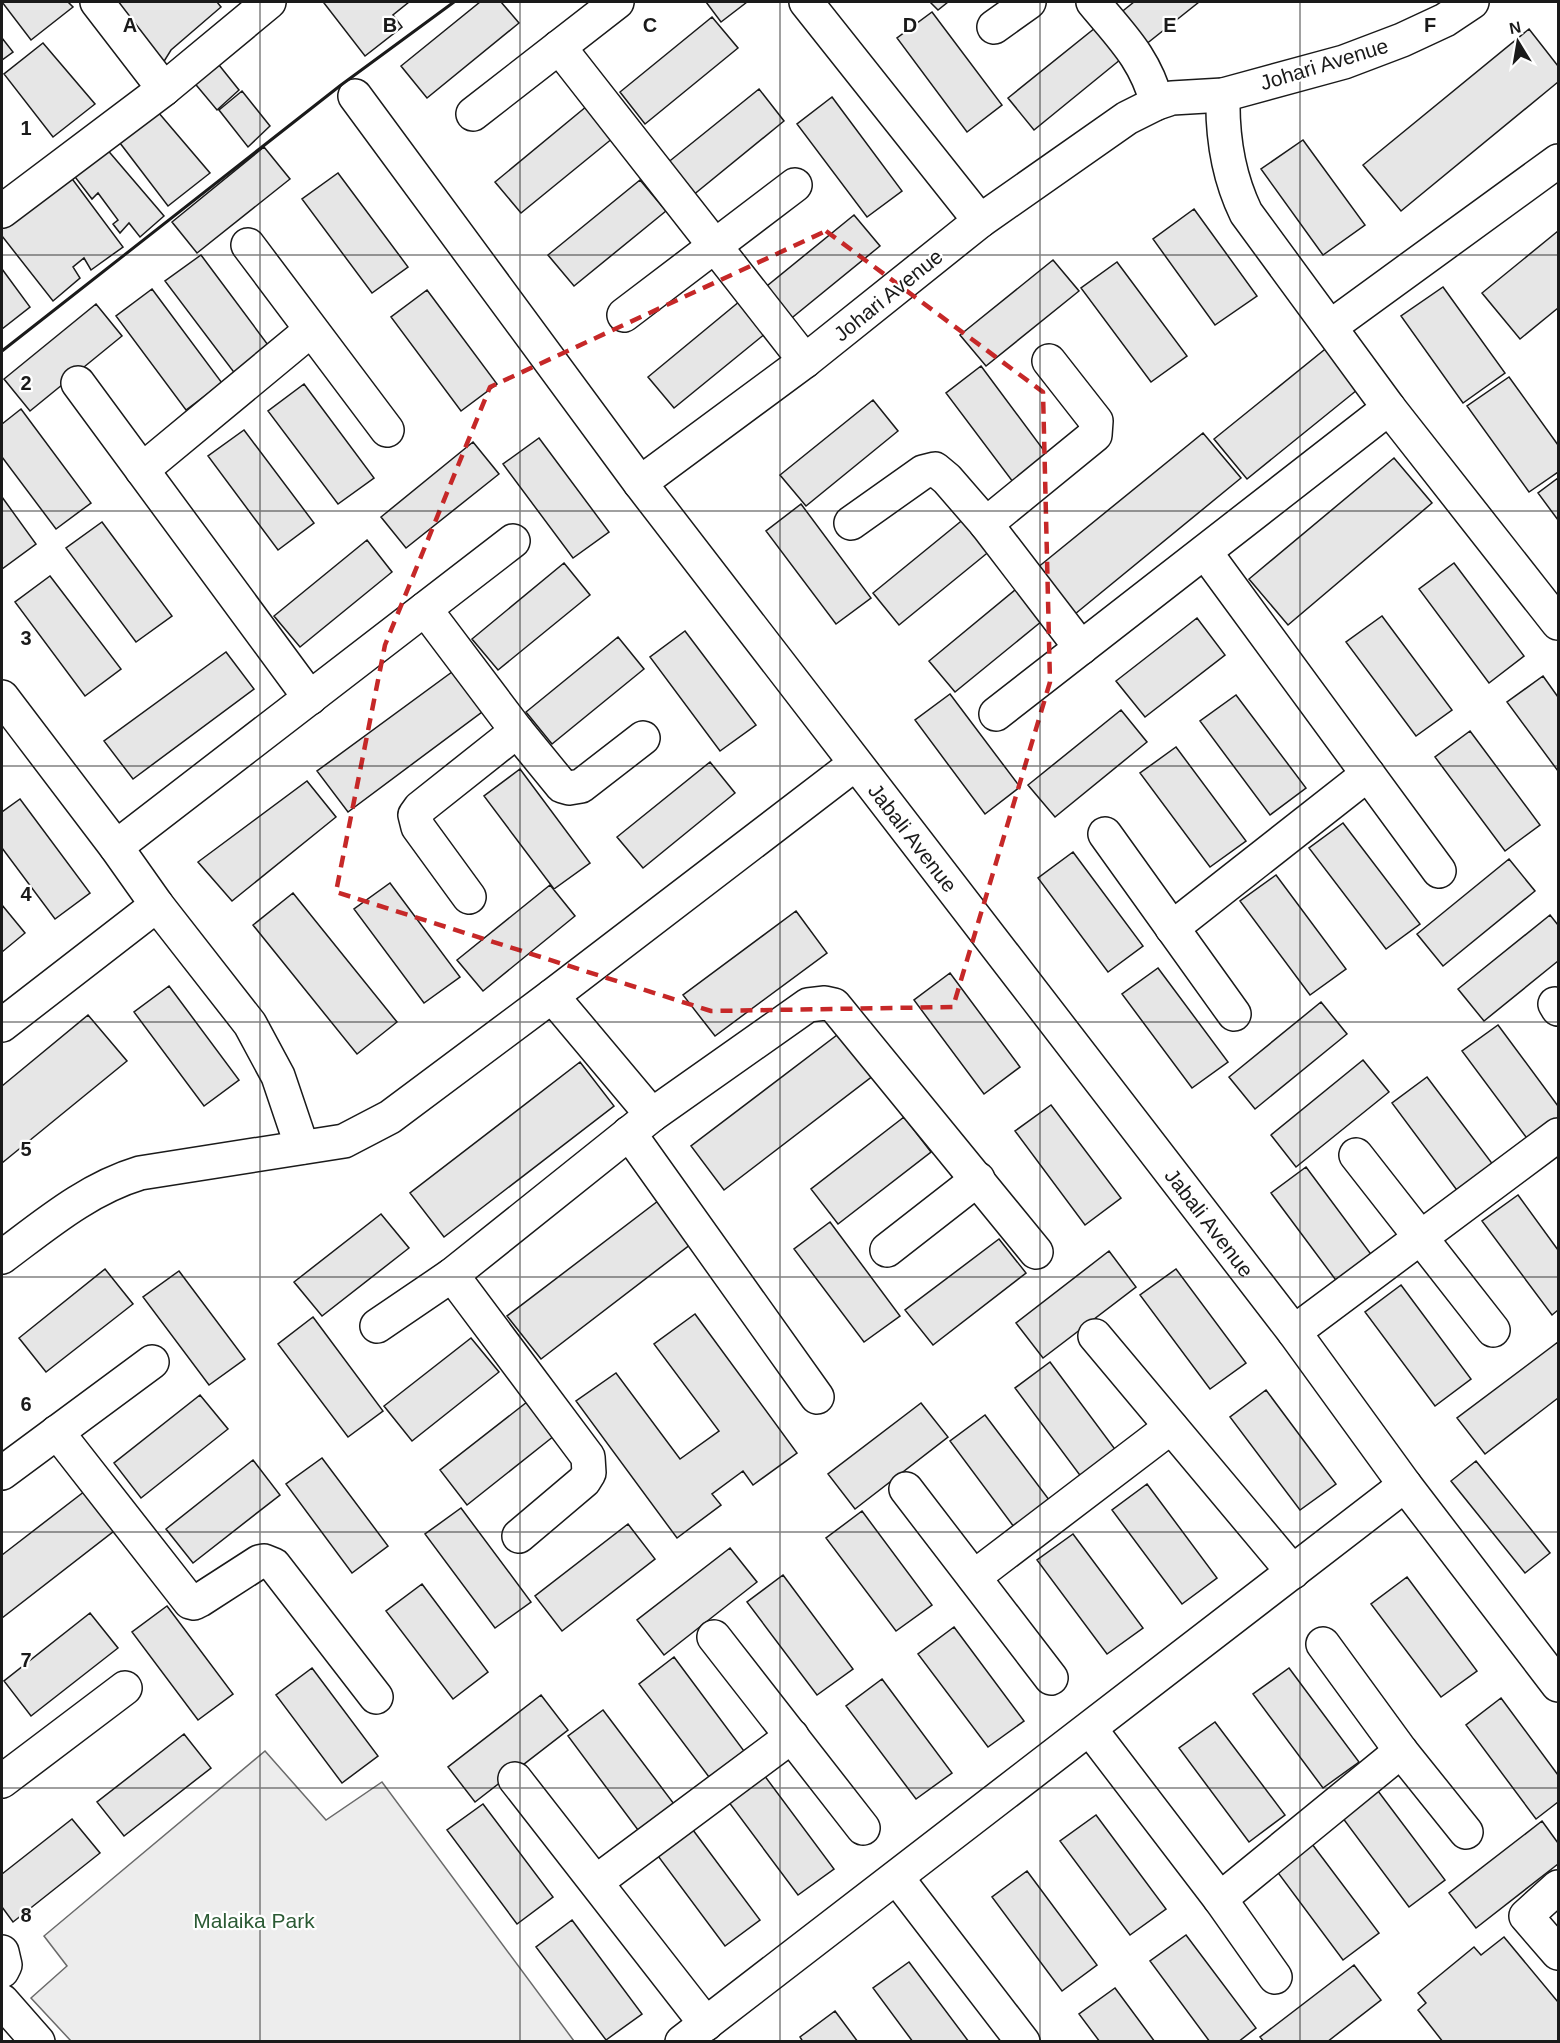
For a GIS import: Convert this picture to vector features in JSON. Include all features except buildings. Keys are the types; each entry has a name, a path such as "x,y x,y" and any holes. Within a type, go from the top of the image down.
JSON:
{"street":[{"path":"97,2 164,89"},
{"path":"2,211 164,89 266,2"},
{"path":"473,114 617,2"},
{"path":"806,2 980,221"},
{"path":"994,27 1029,2"},
{"path":"1092,2 1131,47 1145,68 1157,103"},
{"name":"Johari Avenue","path":"640,483 805,361 980,221 1127,118 1172,98 1222,95 1344,62 1402,40 1445,20 1472,2"},
{"path":"559,47 805,361"},
{"path":"1222,95 1224,143 1237,194 1246,213 1389,408 1558,623"},
{"path":"2,1257 81,1199 117,1180 140,1173 344,1141 390,1117 855,764 640,483 355,96"},
{"path":"1330,327 1558,161"},
{"path":"624,315 795,185"},
{"path":"248,245 387,430"},
{"path":"142,470 311,330"},
{"path":"986,524 1095,435 1096,421 1049,361"},
{"path":"78,383 310,698"},
{"path":"996,714 1389,408"},
{"path":"851,523 923,472 935,470 947,479 986,524 1081,648"},
{"path":"116,847 513,541"},
{"path":"1205,552 1439,871"},
{"path":"425,609 517,731 562,786 569,788 581,786 643,738"},
{"path":"2,697 157,905 250,1024 278,1076 302,1147"},
{"path":"469,897 418,827 415,815 420,808 517,731"},
{"name":"Jabali Avenue","path":"855,764 1294,1332 1405,1485 1558,1685"},
{"path":"1172,928 1368,774"},
{"path":"1105,834 1234,1014"},
{"path":"2,1025 157,905"},
{"path":"552,996 641,1124 817,1397"},
{"path":"377,1326 452,1275 641,1124 808,1005 834,1005 1036,1252"},
{"path":"1294,1332 1558,1135"},
{"path":"1356,1155 1492,1330"},
{"path":"887,1250 978,1179"},
{"path":"452,1275 588,1457 589,1473 584,1481 519,1536"},
{"path":"1095,1336 1293,1572"},
{"path":"2,1473 152,1362"},
{"path":"974,1577 1171,1427"},
{"path":"57,1432 190,1602 200,1600 259,1562 264,1561 274,1565 376,1697"},
{"path":"515,1779 596,1882 694,2033 1405,1485"},
{"path":"906,1489 1051,1678"},
{"path":"714,1637 863,1828"},
{"path":"1323,1644 1401,1751 1467,1832"},
{"path":"2,1781 124,1688"},
{"path":"1090,1729 1220,1899 1275,1977"},
{"path":"596,1882 792,1736"},
{"path":"1220,1899 1401,1751"},
{"path":"897,1878 1021,2041"},
{"path":"1558,1887 1526,1916 1558,1953"},
{"path":"2,1952 5,1965 2,1971"},
{"path":"2,2001 38,2042"}],"highlighted area":[{"path":"826,231 1043,392 1050,682 953,1007 711,1011 336,892 385,645 490,387"}],"shaded area":[{"name":"Malaika Park","path":"265,1751 326,1820 382,1782 574,2041 71,2041 31,1998 67,1966 44,1936"}],"wall":[{"path":"2,351 341,85 454,2"}]}
